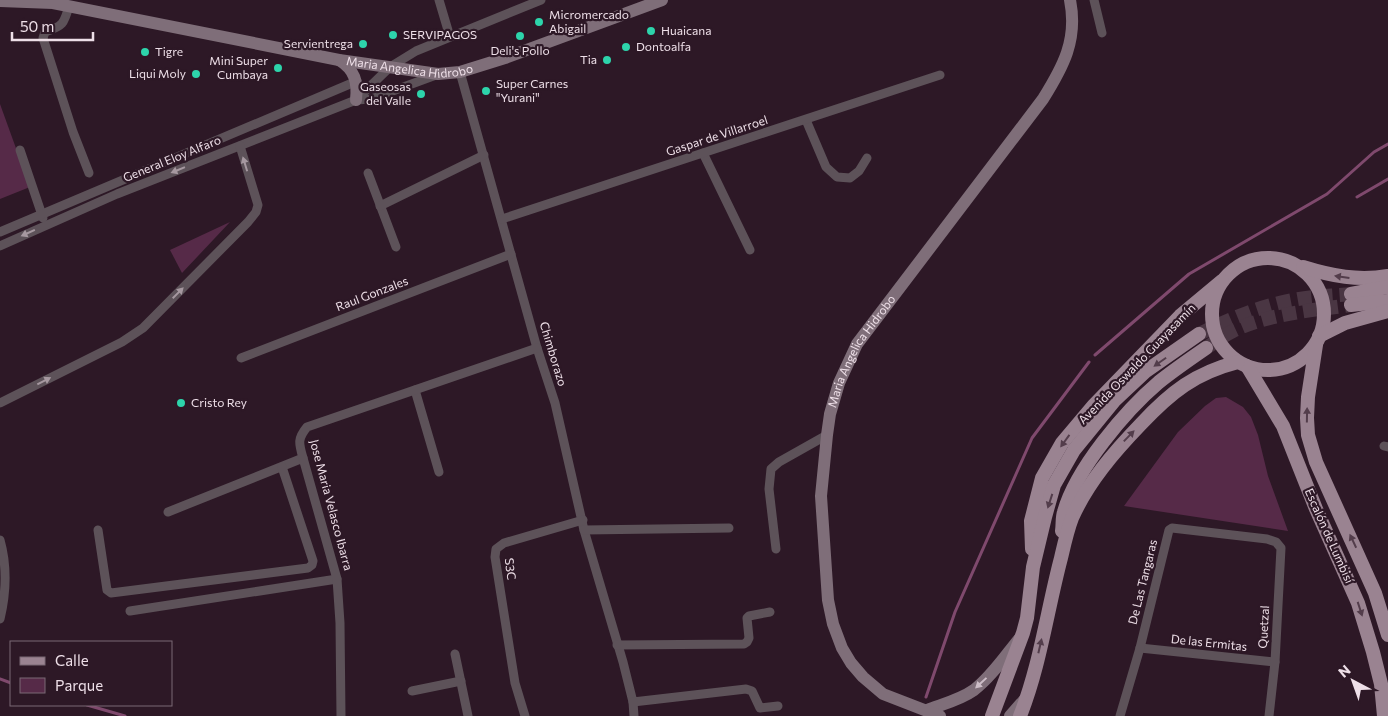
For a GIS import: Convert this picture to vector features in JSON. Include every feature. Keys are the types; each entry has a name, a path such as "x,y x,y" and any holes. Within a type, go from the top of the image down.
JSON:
{"main road":[{"path":"1298,266 1310,276 1319,289 1323,304 1324,320 1318,339 1307,354 1294,364 1278,369 1262,370 1242,364 1224,350 1215,334 1211,316 1213,298 1222,282 1231,271 1243,263 1256,258 1271,257 1325,274 1348,278 1388,276"},
{"name":"Avenida Oswaldo Guayasamín","path":"1033,567 1031,521 1042,478 1062,443 1094,405 1180,316 1222,282"},
{"path":"1388,287 1351,299 1388,300"},
{"path":"1318,339 1345,323 1388,311"},
{"name":"Avenida Oswaldo Guayasamín","path":"992,716 1023,633 1027,618 1033,567 1054,485 1074,450 1114,401 1146,371 1200,334"},
{"name":"Escalón de Lumbisí","path":"1318,339 1308,397 1308,435 1316,462 1376,593 1388,635"},
{"path":"1058,569 1064,512 1074,487 1088,462 1124,416 1159,382 1206,348"},
{"path":"1020,716 1029,694 1071,520 1087,490 1114,452 1156,407 1184,385 1215,368 1242,364"},
{"name":"Escalón de Lumbisí","path":"1242,364 1283,426 1316,509 1358,602 1373,652 1384,716"}],"street":[{"path":"439,0 450,37"},
{"name":"General Eloy Alfaro","path":"356,100 390,67 416,52 540,0"},
{"name":"Maria Angelica Hidrobo","path":"0,1 52,3 339,60 438,74 460,72 662,0"},
{"name":"Maria Angelica Hidrobo","path":"940,716 883,694 863,677 851,663 842,648 828,600 820,496 830,414 839,383 857,344 1042,99 1061,71 1071,38 1072,11 1070,0"},
{"path":"1094,0 1102,33"},
{"path":"69,6 63,24 45,32 43,38 73,132 89,173"},
{"path":"339,60 347,65 357,82 356,100"},
{"name":"Chimborazo","path":"460,72 555,403 584,530 633,702 634,716"},
{"name":"General Eloy Alfaro","path":"0,246 117,194 356,100 370,99 438,74"},
{"name":"Gaspar de Villarroel","path":"502,219 940,75"},
{"path":"0,232 357,82"},
{"path":"806,120 820,155 826,166 837,177 850,178 859,171 867,158"},
{"path":"0,403 122,342 143,328 248,222 256,212 258,205 240,146"},
{"path":"20,150 46,226"},
{"path":"703,154 750,250"},
{"path":"380,206 484,155"},
{"path":"368,173 396,247"},
{"name":"Raul Gonzales","path":"241,358 511,254"},
{"name":"Jose Maria Velasco Ibarra","path":"341,716 340,623 337,579 303,458 300,435 308,427 538,348"},
{"path":"415,390 439,472"},
{"path":"776,549 769,489 771,469 779,462 827,435"},
{"path":"168,512 303,458"},
{"path":"98,530 107,590 111,593 308,568 312,565 313,561 282,467"},
{"name":"S3C","path":"525,716 515,683 495,557 496,549 504,543 583,520"},
{"path":"584,530 728,528"},
{"name":"De Las Tangaras","path":"1120,716 1140,648 1169,530 1176,528 1267,539 1276,542"},
{"path":"0,540 5,576 3,609 0,619"},
{"name":"Quetzal","path":"1269,716 1275,662 1281,548 1276,542"},
{"path":"130,612 337,579"},
{"path":"617,645 744,644 749,638 747,618 770,612"},
{"path":"925,709 953,701 974,690 992,673 1023,633"},
{"name":"De las Ermitas","path":"1140,648 1275,662"},
{"path":"456,654 468,716"},
{"path":"412,691 461,681"},
{"path":"633,702 746,688 752,691 760,708 778,706"},
{"path":"1010,716 1029,694"}],"green space":[{"path":"0,104 30,187 0,199"},
{"path":"230,222 182,273 170,250"},
{"path":"1226,397 1243,407 1251,417 1258,435 1268,476 1288,531 1124,506 1178,432 1205,406 1216,398"}],"waterway":[{"path":"1095,355 1189,274 1327,194 1374,152 1388,144"},
{"path":"1357,197 1388,179"},
{"path":"926,697 955,612 1032,438 1089,362"},
{"path":"0,679 10,683"},
{"path":"90,706 125,716"}],"tunnel":[{"path":"1199,334 1222,323 1269,306 1307,298 1351,294"},
{"path":"1206,348 1233,331 1261,320 1351,305"}],"place":[{"name":"Micromercado Abigail","path":"539,22"},
{"name":"Huaicana","path":"651,31"},
{"name":"SERVIPAGOS","path":"393,35"},
{"name":"Deli's Pollo","path":"520,36"},
{"name":"Servientrega","path":"363,44"},
{"name":"Dontoalfa","path":"626,47"},
{"name":"Tigre","path":"145,52"},
{"name":"Tia","path":"607,60"},
{"name":"Mini Super Cumbaya","path":"278,68"},
{"name":"Liqui Moly","path":"196,74"},
{"name":"Super Carnes \"Yurani\"","path":"486,91"},
{"name":"Gaseosas del Valle","path":"421,94"},
{"name":"Cristo Rey","path":"181,403"}]}
